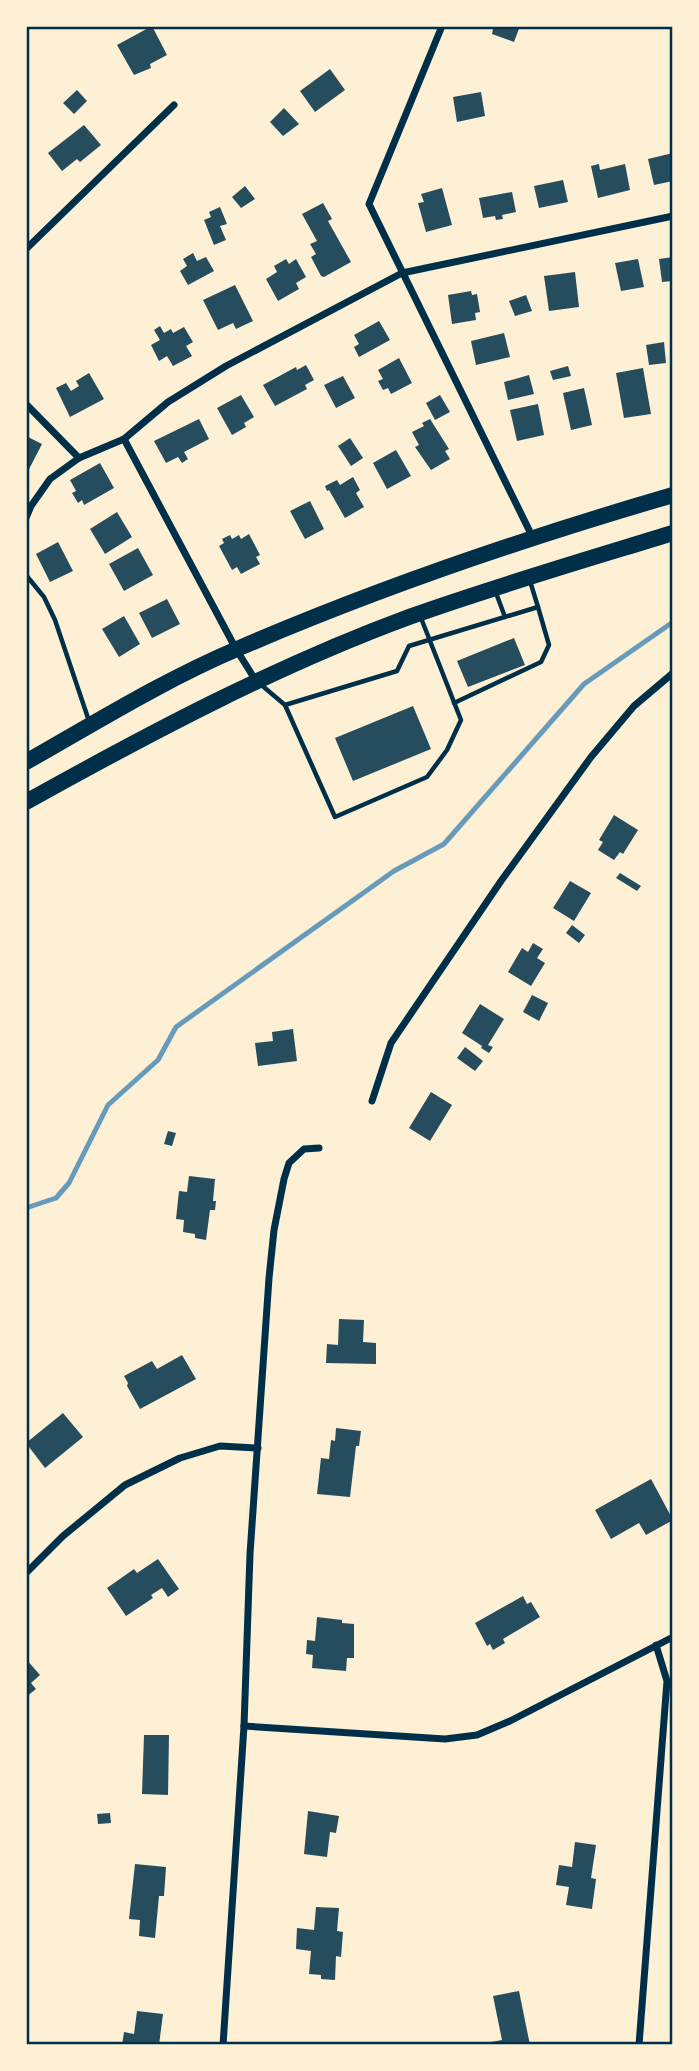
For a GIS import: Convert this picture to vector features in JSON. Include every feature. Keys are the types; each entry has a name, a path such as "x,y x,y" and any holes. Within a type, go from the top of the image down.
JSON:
{"highway":[{"path":"26,762 181,676 236,649 399,584 533,536 673,495"},
{"path":"26,802 103,759 256,681 419,614 673,533"}],"street":[{"path":"442,26 369,204 533,536"},
{"path":"26,249 174,105"},
{"path":"26,518 50,479 79,458 124,439 167,402 226,366 401,273 673,216"},
{"path":"26,404 79,458"},
{"path":"124,439 236,649 256,681"},
{"path":"372,1101 391,1042 501,881 591,757 634,706 673,673"},
{"path":"223,2045 244,1726 250,1554 274,1230 289,1163 304,1149 320,1148"},
{"path":"26,1573 63,1536 125,1485 180,1458 220,1446 258,1448"},
{"path":"244,1726 445,1739 477,1735 510,1721 673,1637"},
{"path":"639,2045 667,1681 656,1645"}],"lane":[{"path":"26,575 44,597 55,620 90,725"},
{"path":"454,703 541,662 549,645 529,578"},
{"path":"494,589 505,617"},
{"path":"285,705 397,671 409,646 538,607"},
{"path":"256,681 285,705 335,817 427,777 447,750 461,720 419,614"}],"building":[{"path":"152,26 167,55 150,64 151,68 134,75 117,45"},
{"path":"487,26 520,26 514,42 492,34 493,29"},
{"path":"330,69 345,90 315,112 300,91"},
{"path":"77,90 87,101 74,114 63,103"},
{"path":"481,92 485,116 457,122 453,97"},
{"path":"284,108 299,124 283,136 270,122"},
{"path":"84,125 101,145 80,162 77,159 62,171 48,153"},
{"path":"673,153 673,181 654,185 648,159"},
{"path":"599,164 600,170 625,164 630,190 598,198 591,166"},
{"path":"563,180 568,202 539,208 534,186"},
{"path":"245,186 255,199 241,208 232,197"},
{"path":"442,188 452,225 426,232 418,203 424,202 421,194"},
{"path":"512,192 516,212 502,215 503,219 496,220 495,216 483,218 479,198"},
{"path":"323,203 332,219 328,221 351,262 324,277 311,257 316,254 310,244 317,241 302,214"},
{"path":"220,207 227,224 220,226 226,240 214,245 204,220 211,217 209,212"},
{"path":"193,253 197,261 206,257 214,271 188,285 180,271 187,266 183,259"},
{"path":"673,257 673,281 662,282 659,259"},
{"path":"286,259 289,264 296,259 306,277 296,283 299,289 278,301 266,279 277,272 274,266"},
{"path":"638,259 644,287 621,291 615,263"},
{"path":"575,272 579,307 549,311 544,276"},
{"path":"235,285 253,321 236,329 233,323 218,330 203,300"},
{"path":"471,291 472,295 477,294 480,312 475,313 476,320 452,324 448,295"},
{"path":"526,295 532,311 515,316 509,301"},
{"path":"379,321 390,340 359,357 354,347 359,344 354,335"},
{"path":"160,326 164,333 171,329 173,333 184,327 193,342 186,346 192,356 173,366 167,356 159,361 151,345 160,340 154,330"},
{"path":"504,333 510,357 476,365 471,341"},
{"path":"664,342 666,363 649,365 646,345"},
{"path":"399,358 412,383 391,394 388,388 383,390 378,381 383,379 378,370"},
{"path":"306,365 314,380 305,385 307,389 275,406 263,385 296,367 297,370"},
{"path":"568,366 571,376 553,380 550,371"},
{"path":"643,368 651,414 624,418 616,373"},
{"path":"89,373 104,399 70,417 56,388 66,383 71,391 79,386 76,381"},
{"path":"529,375 534,394 508,400 504,382"},
{"path":"343,376 355,398 336,408 324,385"},
{"path":"584,388 592,425 571,430 563,393"},
{"path":"241,395 254,417 244,423 246,427 232,435 217,408"},
{"path":"440,395 450,412 435,420 426,403"},
{"path":"538,404 544,435 517,441 510,410"},
{"path":"199,419 209,439 184,452 188,459 182,463 178,457 166,463 154,441"},
{"path":"430,419 449,449 445,451 450,459 431,470 415,447 419,445 412,432 424,426 422,423"},
{"path":"26,436 42,444 26,475"},
{"path":"350,438 363,458 351,466 338,446"},
{"path":"396,450 411,476 387,489 373,463"},
{"path":"100,463 114,488 84,505 82,500 78,503 72,493 76,491 70,480"},
{"path":"353,477 360,490 356,493 364,507 345,518 325,486 337,480 340,485"},
{"path":"310,501 324,529 305,539 290,511"},
{"path":"117,512 132,537 105,554 90,529"},
{"path":"249,534 260,555 256,557 260,564 241,574 237,567 232,570 219,546 224,543 222,539 230,535 232,539 239,535 241,539"},
{"path":"58,542 73,571 50,582 36,554"},
{"path":"138,548 153,575 124,591 109,564"},
{"path":"167,599 180,624 152,638 139,613"},
{"path":"124,616 140,644 119,657 102,629"},
{"path":"514,638 525,665 468,687 457,661"},
{"path":"413,706 431,749 353,781 335,738"},
{"path":"614,815 638,830 623,854 620,852 614,860 598,850 603,842 599,840"},
{"path":"620,873 641,886 637,891 616,878"},
{"path":"570,881 591,893 574,921 553,908"},
{"path":"572,925 585,935 579,943 566,933"},
{"path":"533,943 543,949 537,958 545,963 531,986 508,972 522,948 528,952"},
{"path":"532,995 548,1003 539,1021 523,1012"},
{"path":"480,1004 504,1019 488,1045 493,1047 489,1053 462,1033"},
{"path":"293,1029 297,1061 258,1066 255,1043 273,1041 272,1032"},
{"path":"465,1047 483,1061 475,1071 457,1058"},
{"path":"431,1092 452,1105 430,1141 409,1128"},
{"path":"168,1131 176,1133 172,1146 164,1144"},
{"path":"189,1176 215,1179 215,1210 210,1210 206,1240 183,1232 184,1220 176,1219 179,1191 187,1192"},
{"path":"339,1319 364,1320 363,1342 376,1343 376,1364 326,1363 327,1344 338,1345"},
{"path":"182,1355 196,1379 140,1409 124,1376 152,1361 157,1369"},
{"path":"63,1413 83,1437 45,1468 26,1443"},
{"path":"336,1428 361,1431 359,1446 356,1446 350,1497 317,1494 321,1458 329,1459 331,1440 335,1441"},
{"path":"651,1479 673,1520 646,1535 639,1523 611,1539 595,1510"},
{"path":"158,1559 179,1589 168,1597 162,1588 151,1595 153,1598 126,1616 107,1588 134,1569 137,1573"},
{"path":"523,1596 527,1604 531,1602 540,1617 503,1639 505,1643 493,1650 490,1644 487,1646 475,1623"},
{"path":"317,1617 354,1624 354,1658 347,1658 346,1671 312,1668 313,1655 306,1654 307,1640 315,1641"},
{"path":"26,1659 40,1675 31,1683 36,1689 26,1697"},
{"path":"144,1735 169,1735 168,1795 142,1794"},
{"path":"308,1811 339,1816 336,1833 330,1832 327,1857 304,1854"},
{"path":"110,1813 111,1823 98,1824 97,1814"},
{"path":"575,1842 596,1845 591,1878 596,1879 592,1909 566,1905 569,1887 556,1885 559,1865 572,1867"},
{"path":"135,1864 166,1867 164,1896 159,1896 155,1938 139,1936 140,1920 129,1919"},
{"path":"316,1907 339,1908 337,1931 343,1932 341,1957 336,1956 335,1980 321,1979 321,1975 309,1974 311,1951 296,1949 297,1928 314,1930"},
{"path":"519,1991 530,2045 492,2045 491,2042 502,2040 493,1996"},
{"path":"137,2011 163,2014 159,2045 122,2045 124,2032 134,2034"}],"waterway":[{"path":"26,1208 56,1198 69,1183 108,1105 158,1060 176,1027 394,871 444,844 584,684 673,622"}]}
